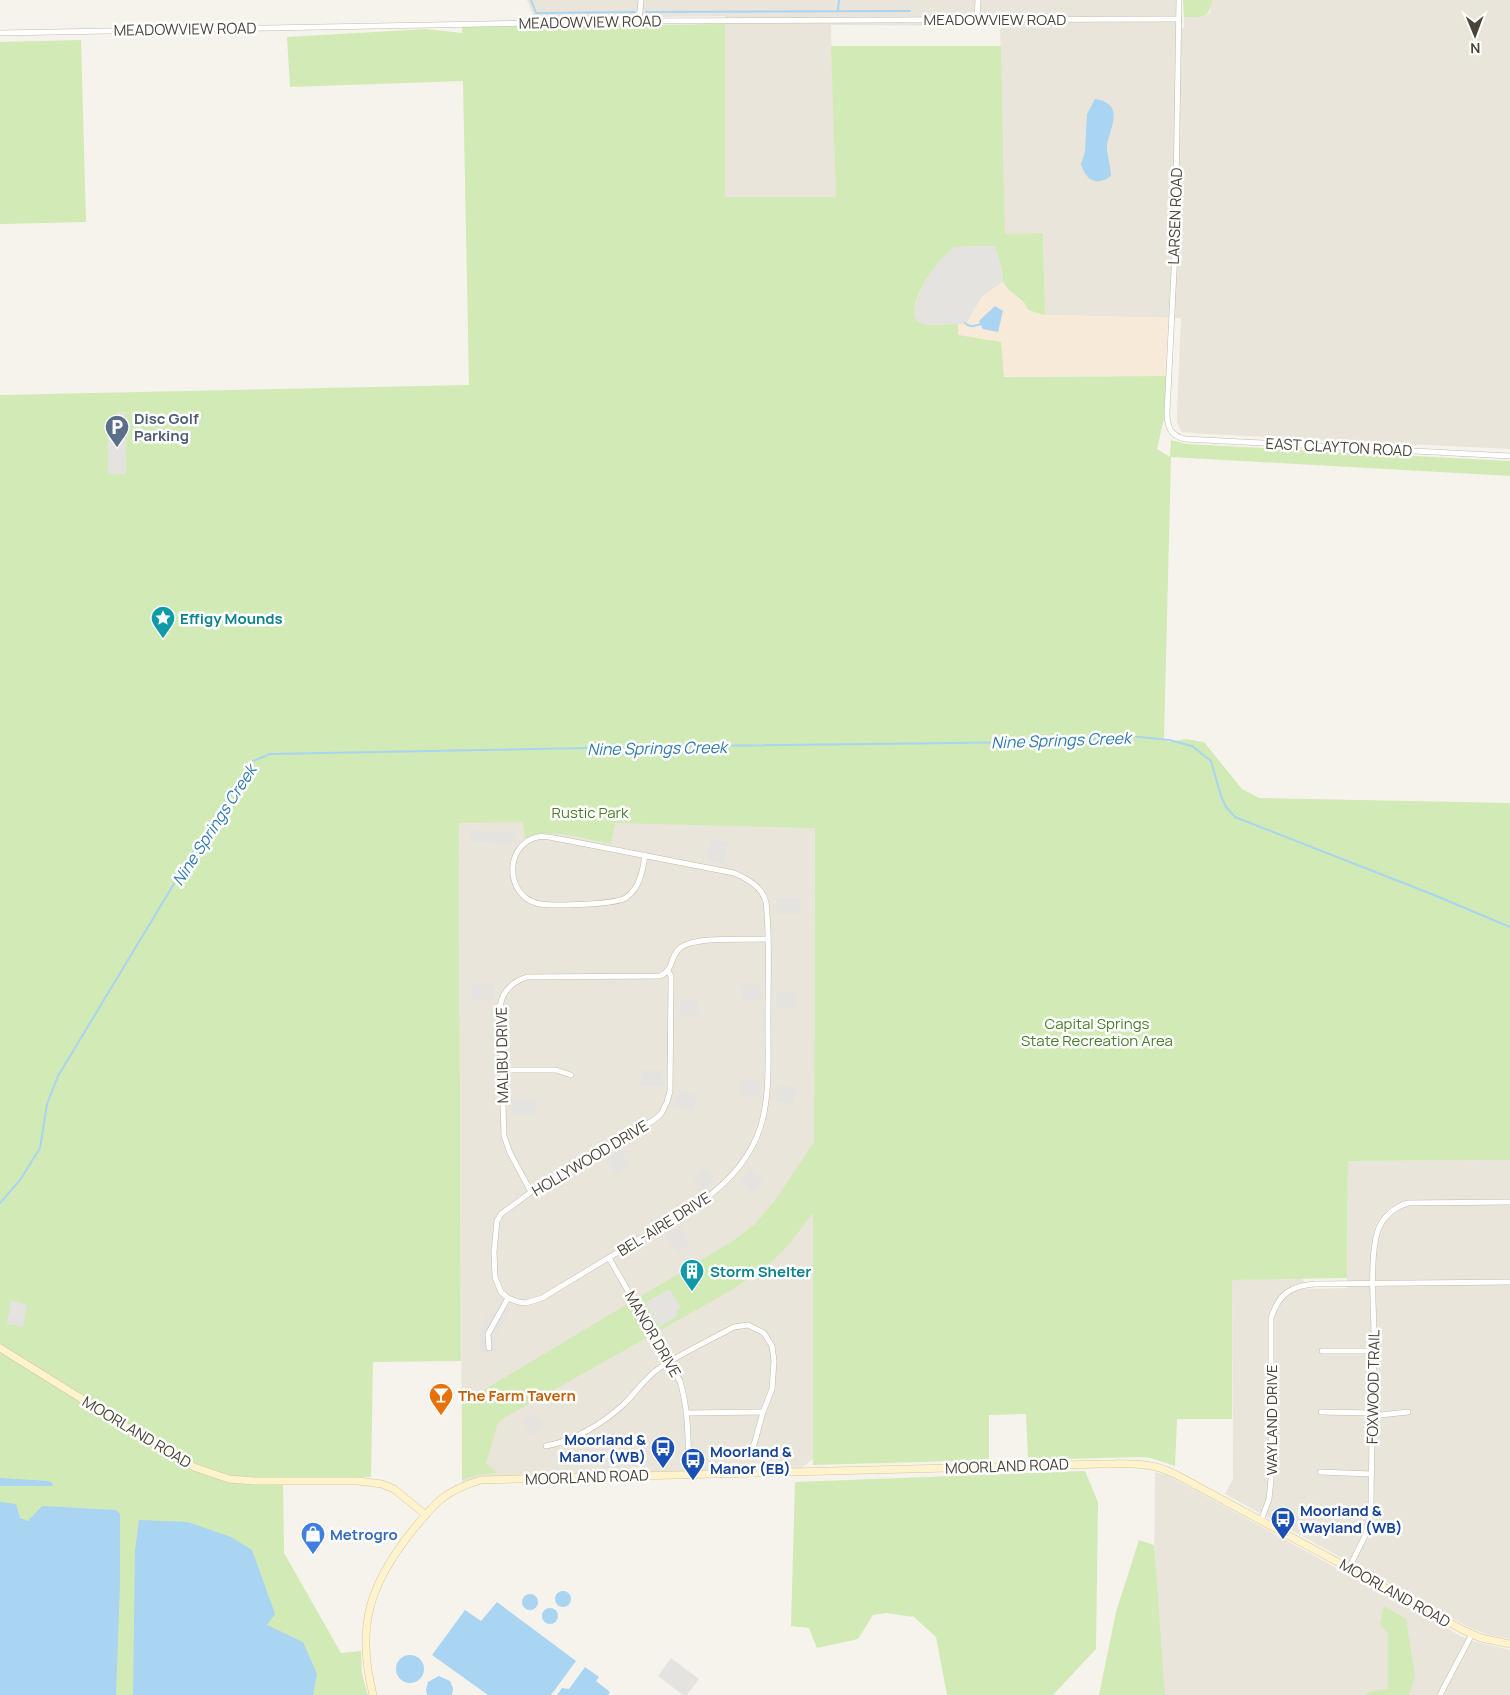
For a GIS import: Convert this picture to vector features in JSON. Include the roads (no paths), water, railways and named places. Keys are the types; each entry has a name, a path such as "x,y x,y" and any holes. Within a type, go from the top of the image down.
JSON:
{"street":[{"path":"640,21 641,0"},
{"path":"977,19 978,0"},
{"name":"LARSEN ROAD","path":"1170,431 1167,413 1175,251 1179,0"},
{"name":"MEADOWVIEW ROAD","path":"0,33 640,21 1179,19"},
{"name":"EAST CLAYTON ROAD","path":"1170,431 1175,436 1185,439 1510,456"},
{"name":"BEL-AIRE DRIVE","path":"508,1298 526,1303 542,1298 715,1193 738,1170 762,1124 768,1093 768,939 766,902 756,885 734,873 560,839 537,837 518,850 513,862 512,871 516,886 520,892 527,899 538,903 621,901 635,888 643,869 645,856"},
{"path":"668,971 676,953 688,944 703,940 768,939"},
{"name":"MALIBU DRIVE","path":"531,1192 506,1142 500,1007 503,995 514,982 527,978 660,976 668,971"},
{"name":"HOLLYWOOD DRIVE","path":"508,1298 501,1292 495,1277 494,1252 497,1221 502,1214 531,1192 640,1129 661,1114 669,1095 671,1077 671,976 668,971"},
{"path":"502,1070 556,1070 571,1075"},
{"name":"FOXWOOD TRAIL","path":"1349,1568 1368,1528 1371,1510 1374,1283 1375,1248 1379,1228 1386,1216 1395,1208 1408,1203 1510,1202"},
{"name":"MANOR DRIVE","path":"609,1258 680,1381 686,1400 689,1474"},
{"path":"1374,1283 1510,1282"},
{"name":"WAYLAND DRIVE","path":"1261,1520 1269,1499 1271,1479 1271,1318 1276,1304 1285,1294 1302,1285 1374,1283"},
{"path":"489,1348 488,1334 508,1298"},
{"path":"546,1446 562,1443 600,1422 622,1405 644,1381 670,1362 734,1327 748,1325 764,1333 772,1346 774,1361 772,1389 763,1412 752,1452"},
{"name":"MOORLAND ROAD","path":"0,1348 194,1467 229,1478 254,1482 358,1481 382,1484 394,1489 426,1514"},
{"path":"1322,1351 1374,1351"},
{"path":"687,1413 763,1412"},
{"path":"1321,1412 1372,1413 1380,1415 1408,1412"},
{"name":"MOORLAND ROAD","path":"373,1695 367,1666 365,1637 372,1600 385,1569 396,1552 440,1499 462,1486 481,1480 1137,1464 1167,1470 1472,1634 1510,1644"},
{"path":"1320,1472 1371,1474"},
{"path":"1440,1695 1472,1634"}],"water":[{"path":"1095,99 1110,105 1114,116 1107,145 1111,176 1101,181 1089,178 1081,164 1085,152 1087,114"},
{"path":"995,306 1003,311 998,332 983,329 979,321"},
{"path":"0,1478 48,1481 53,1486 0,1486"},
{"path":"0,1502 16,1504 20,1518 28,1521 42,1506 116,1510 120,1514 120,1582 116,1695 0,1695"},
{"path":"139,1520 188,1522 231,1537 252,1550 275,1614 267,1625 303,1642 317,1674 313,1695 133,1695 135,1551"},
{"path":"563,1591 571,1599 563,1607 555,1599"},
{"path":"530,1594 538,1602 530,1610 522,1602"},
{"path":"497,1602 576,1661 551,1695 488,1695 432,1655 465,1610 481,1621"},
{"path":"550,1608 558,1616 550,1624 542,1616"},
{"path":"410,1655 420,1659 424,1669 420,1679 410,1683 400,1679 396,1669 400,1659"},
{"path":"585,1667 599,1677 596,1681 610,1692 608,1695 557,1695 562,1688 569,1689"},
{"path":"439,1676 450,1681 453,1688 452,1695 427,1695 428,1682"}],"waterway":[{"path":"531,0 536,13 635,12"},
{"path":"838,10 839,0"},
{"path":"646,12 910,11"},
{"path":"965,323 970,326 981,324"},
{"name":"Nine Springs Creek","path":"0,1203 20,1180 40,1148 47,1104 58,1076 198,844 225,805 251,762 270,754 1031,742 1091,740 1110,735 1169,740 1192,746 1211,761 1221,796 1226,807 1235,817 1510,927"}],"place":[{"name":"Disc Golf Parking","path":"117,448"},
{"name":"Effigy Mounds","path":"163,639"},
{"name":"Storm Shelter","path":"692,1292"},
{"name":"The Farm Tavern","path":"441,1416"},
{"name":"Moorland & Manor (WB)","path":"663,1469"},
{"name":"Moorland & Manor (EB)","path":"693,1481"},
{"name":"Moorland & Wayland (WB)","path":"1283,1540"},
{"name":"Metrogro","path":"313,1555"}],"park label":[{"name":"Rustic Park","path":"590,812"},
{"name":"Capital Springs State Recreation Area","path":"1097,1032"}]}
